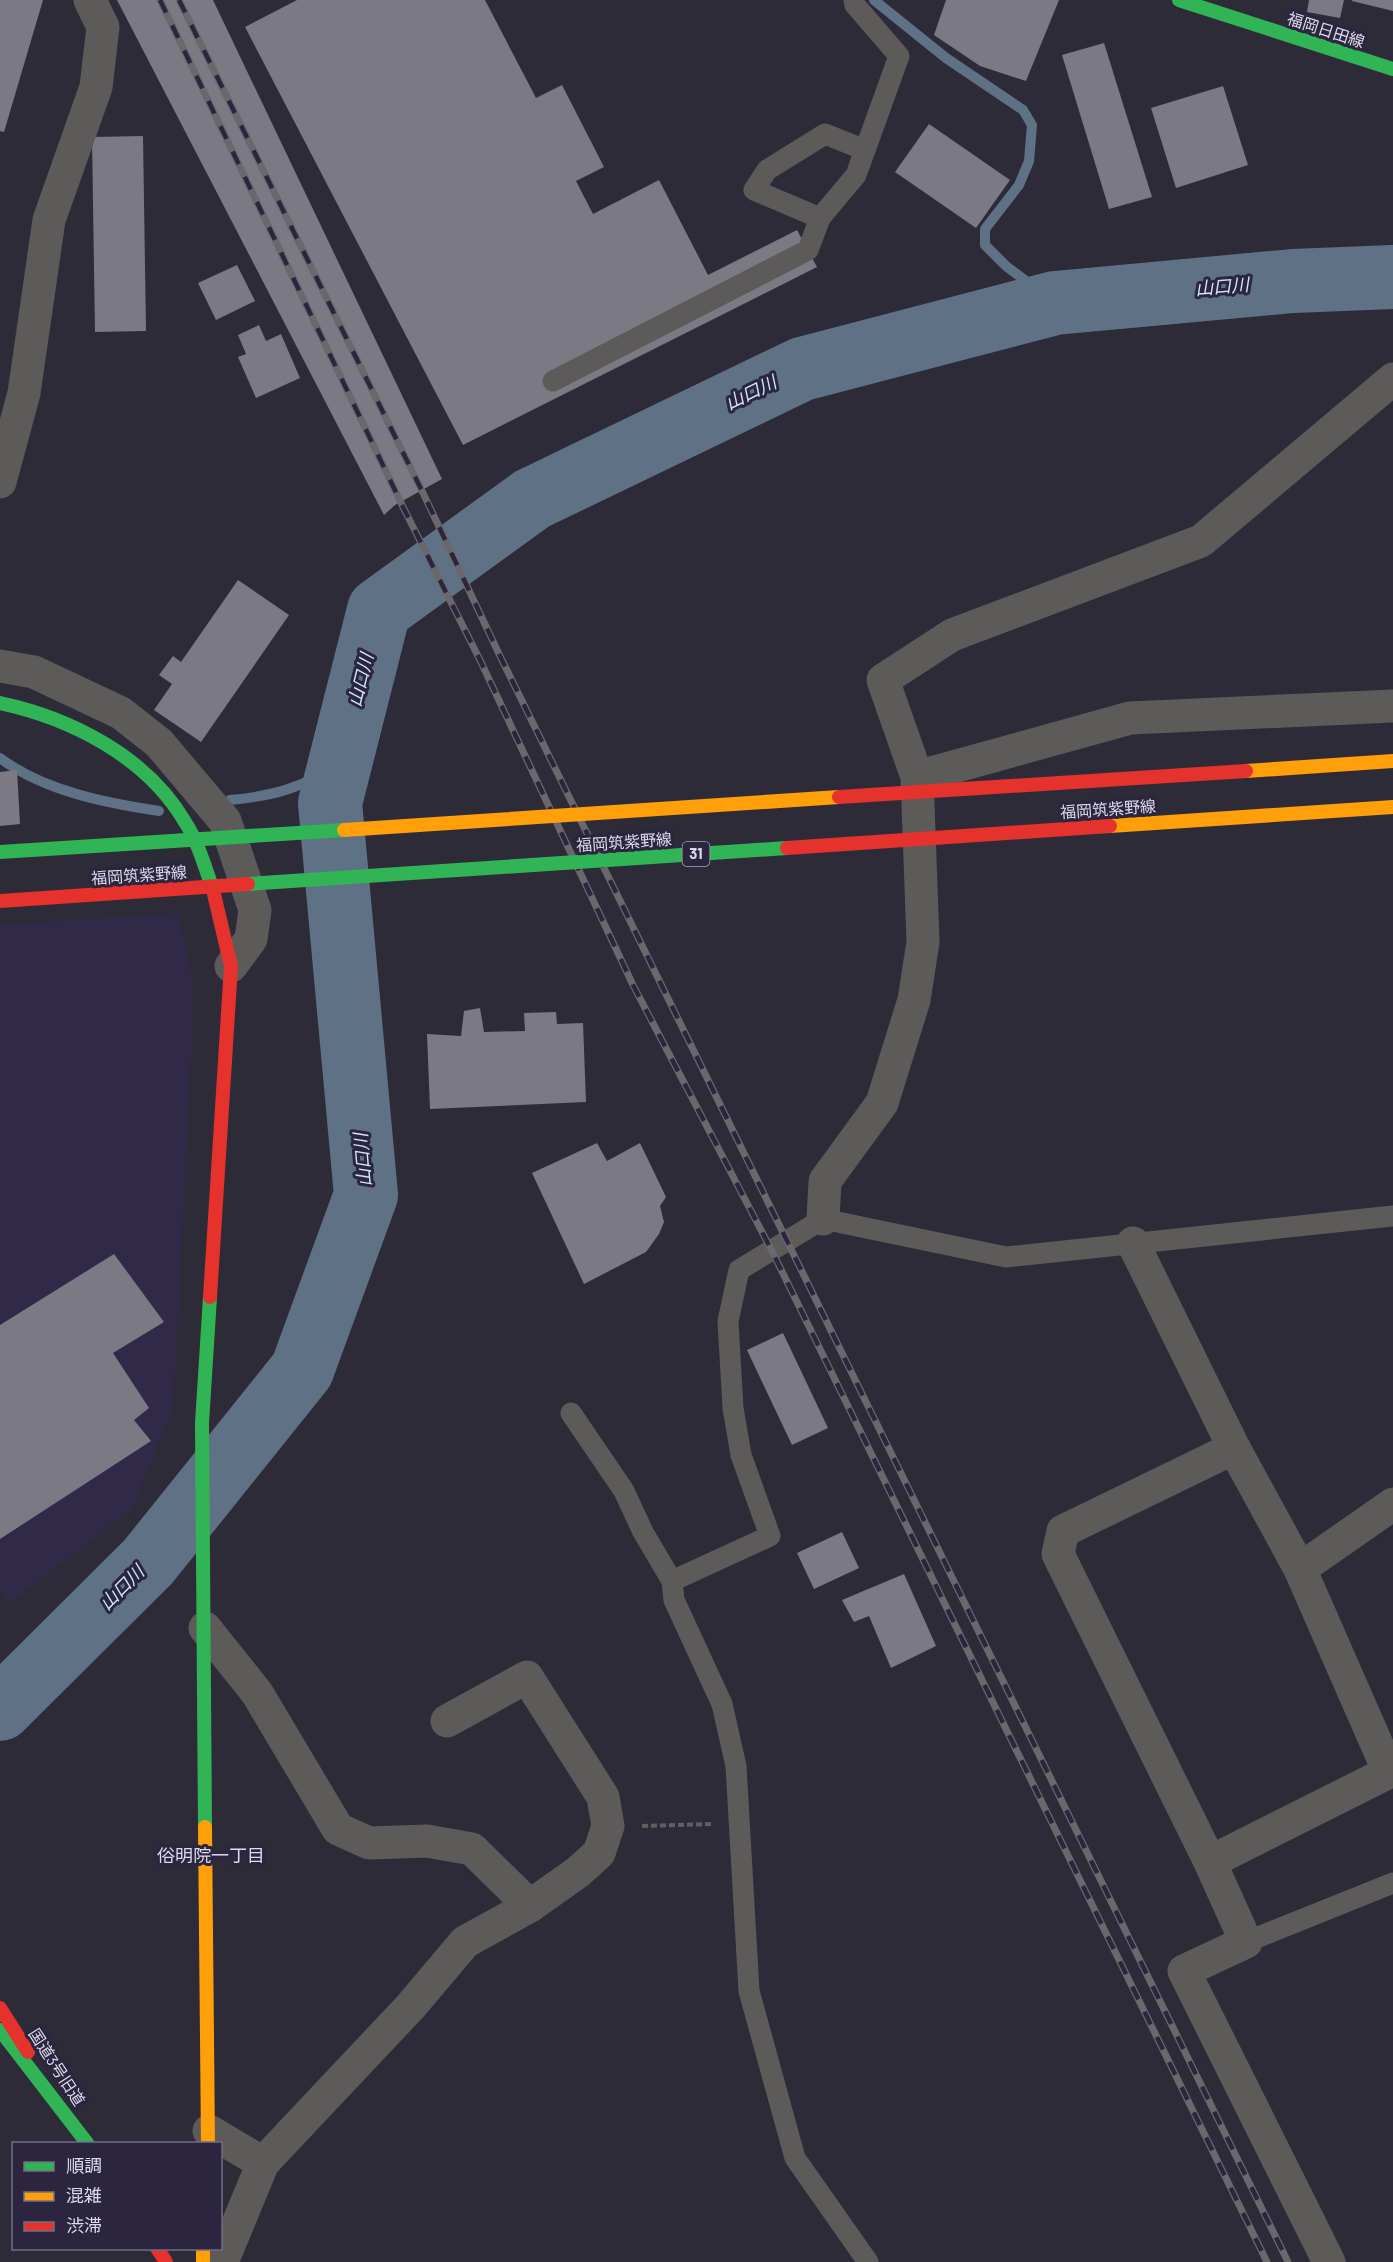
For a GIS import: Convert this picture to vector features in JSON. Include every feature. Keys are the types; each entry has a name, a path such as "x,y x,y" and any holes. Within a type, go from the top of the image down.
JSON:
{"main road":[{"name":"福岡日田線","path":"1179,0 1393,69"},
{"path":"0,703 19,706 70,723 112,746 145,772 185,822 223,918 231,966 201,1423 205,1616 208,2137"},
{"name":"福岡筑紫野線","path":"0,852 1393,761"},
{"name":"福岡筑紫野線","path":"0,901 1393,807"},
{"name":"国道3号旧道","path":"0,2008 86,2142"},
{"path":"0,2030 86,2142"}],"street":[{"path":"0,482 24,393 49,220 96,87 103,27 90,0"},
{"path":"823,1219 825,1181 882,1103 915,1000 923,942 916,777 883,680 952,635 1201,541 1393,379"},
{"path":"0,666 34,672 121,713 159,743 225,821 255,910 251,939 231,966"},
{"path":"916,777 1130,718 1393,706"},
{"path":"1133,1243 1234,1448 1300,1569 1389,1772 1210,1862"},
{"path":"1234,1448 1063,1531 1058,1554 1210,1862 1246,1942 1184,1971 1329,2262"},
{"path":"1300,1569 1393,1504"},
{"path":"205,1616 257,1693 338,1829 369,1842 427,1841 472,1849 530,1906"},
{"path":"222,2262 263,2163 411,2006 465,1942 530,1906 578,1872 599,1853 608,1826 603,1797 527,1677 447,1721"},
{"path":"222,2144 263,2163"}],"lane":[{"path":"553,381 808,250 820,218 856,175 899,56 855,5 854,0"},
{"path":"820,218 754,189 767,170 825,134 865,150"},
{"path":"672,1581 770,1536 741,1455 733,1408 728,1321 739,1270 823,1219 1006,1257 1393,1216"},
{"path":"571,1413 624,1491 643,1532 672,1581 674,1600 722,1704 736,1766 749,1991 795,2158 868,2262"},
{"path":"1246,1942 1393,1883"}],"path":[{"path":"608,1826 739,1823"}],"shaded area":[{"path":"177,913 191,970 193,1017 173,1408 132,1509 9,1604 0,1591 0,925"}],"building":[{"path":"0,0 43,0 4,132 0,131"},
{"path":"117,0 213,0 442,479 395,505 384,515"},
{"path":"297,0 485,0 536,98 562,85 604,167 576,181 593,214 659,180 708,275 797,230 817,267 463,445 245,27"},
{"path":"946,0 1059,0 1026,81 980,66 934,35"},
{"path":"1309,0 1344,0 1340,18 1307,12"},
{"path":"1352,0 1393,0 1393,11 1352,1"},
{"path":"1104,43 1152,197 1109,209 1062,55"},
{"path":"1223,86 1248,165 1176,188 1151,108"},
{"path":"929,124 1010,180 976,228 895,172"},
{"path":"143,136 146,331 95,332 92,137"},
{"path":"237,265 255,301 216,320 198,283"},
{"path":"259,325 266,341 281,334 300,378 256,398 238,357 246,354 238,335"},
{"path":"238,580 289,615 201,742 154,710 172,684 159,675 173,656 181,662"},
{"path":"17,770 20,824 0,826 0,772"},
{"path":"480,1008 484,1032 525,1031 524,1013 556,1012 557,1024 583,1023 586,1102 430,1109 427,1034 461,1036 464,1011"},
{"path":"597,1143 607,1161 640,1143 666,1197 660,1206 664,1222 659,1234 646,1252 584,1284 532,1173"},
{"path":"114,1254 164,1322 113,1353 149,1408 134,1420 151,1441 0,1539 0,1325"},
{"path":"783,1333 828,1428 792,1445 747,1350"},
{"path":"842,1532 859,1568 814,1589 797,1553"},
{"path":"904,1574 936,1646 891,1668 869,1616 854,1622 842,1600"}],"waterway":[{"path":"874,0 946,58 1023,110 1032,125 1029,161 1019,185 985,229 985,245 1006,266 1055,303"},
{"name":"山口川","path":"0,1709 148,1562 302,1370 366,1195 330,803 379,610 532,499 802,369 1055,303 1293,281 1393,277"},
{"path":"0,758 36,779 76,794 159,811"},
{"path":"230,800 260,796 300,785 340,763"}],"railway":[{"path":"160,0 403,507 480,660 633,985 772,1251 1267,2262"},
{"path":"179,0 424,495 500,656 1288,2262"}],"traffic: fast":[{"path":"1179,0 1393,69"},
{"path":"0,703 54,719 80,730 105,744 150,778 169,799 190,830 213,890"},
{"path":"0,852 344,830"},
{"path":"248,884 787,848"},
{"path":"205,1827 202,1423 210,1297"},
{"path":"0,2030 86,2142"}],"traffic: slow":[{"path":"1246,771 1393,761"},
{"path":"344,830 839,797"},
{"path":"1110,826 1393,807"},
{"path":"205,1827 208,2142"},
{"path":"203,2250 203,2262"}],"traffic: jam":[{"path":"839,797 1246,771"},
{"path":"787,848 1110,826"},
{"path":"0,901 248,884"},
{"path":"210,1297 231,966 213,890"},
{"path":"0,2008 28,2052"},
{"path":"158,2250 166,2262"}],"district":[{"name":"俗明院一丁目","path":"211,1856"}]}
